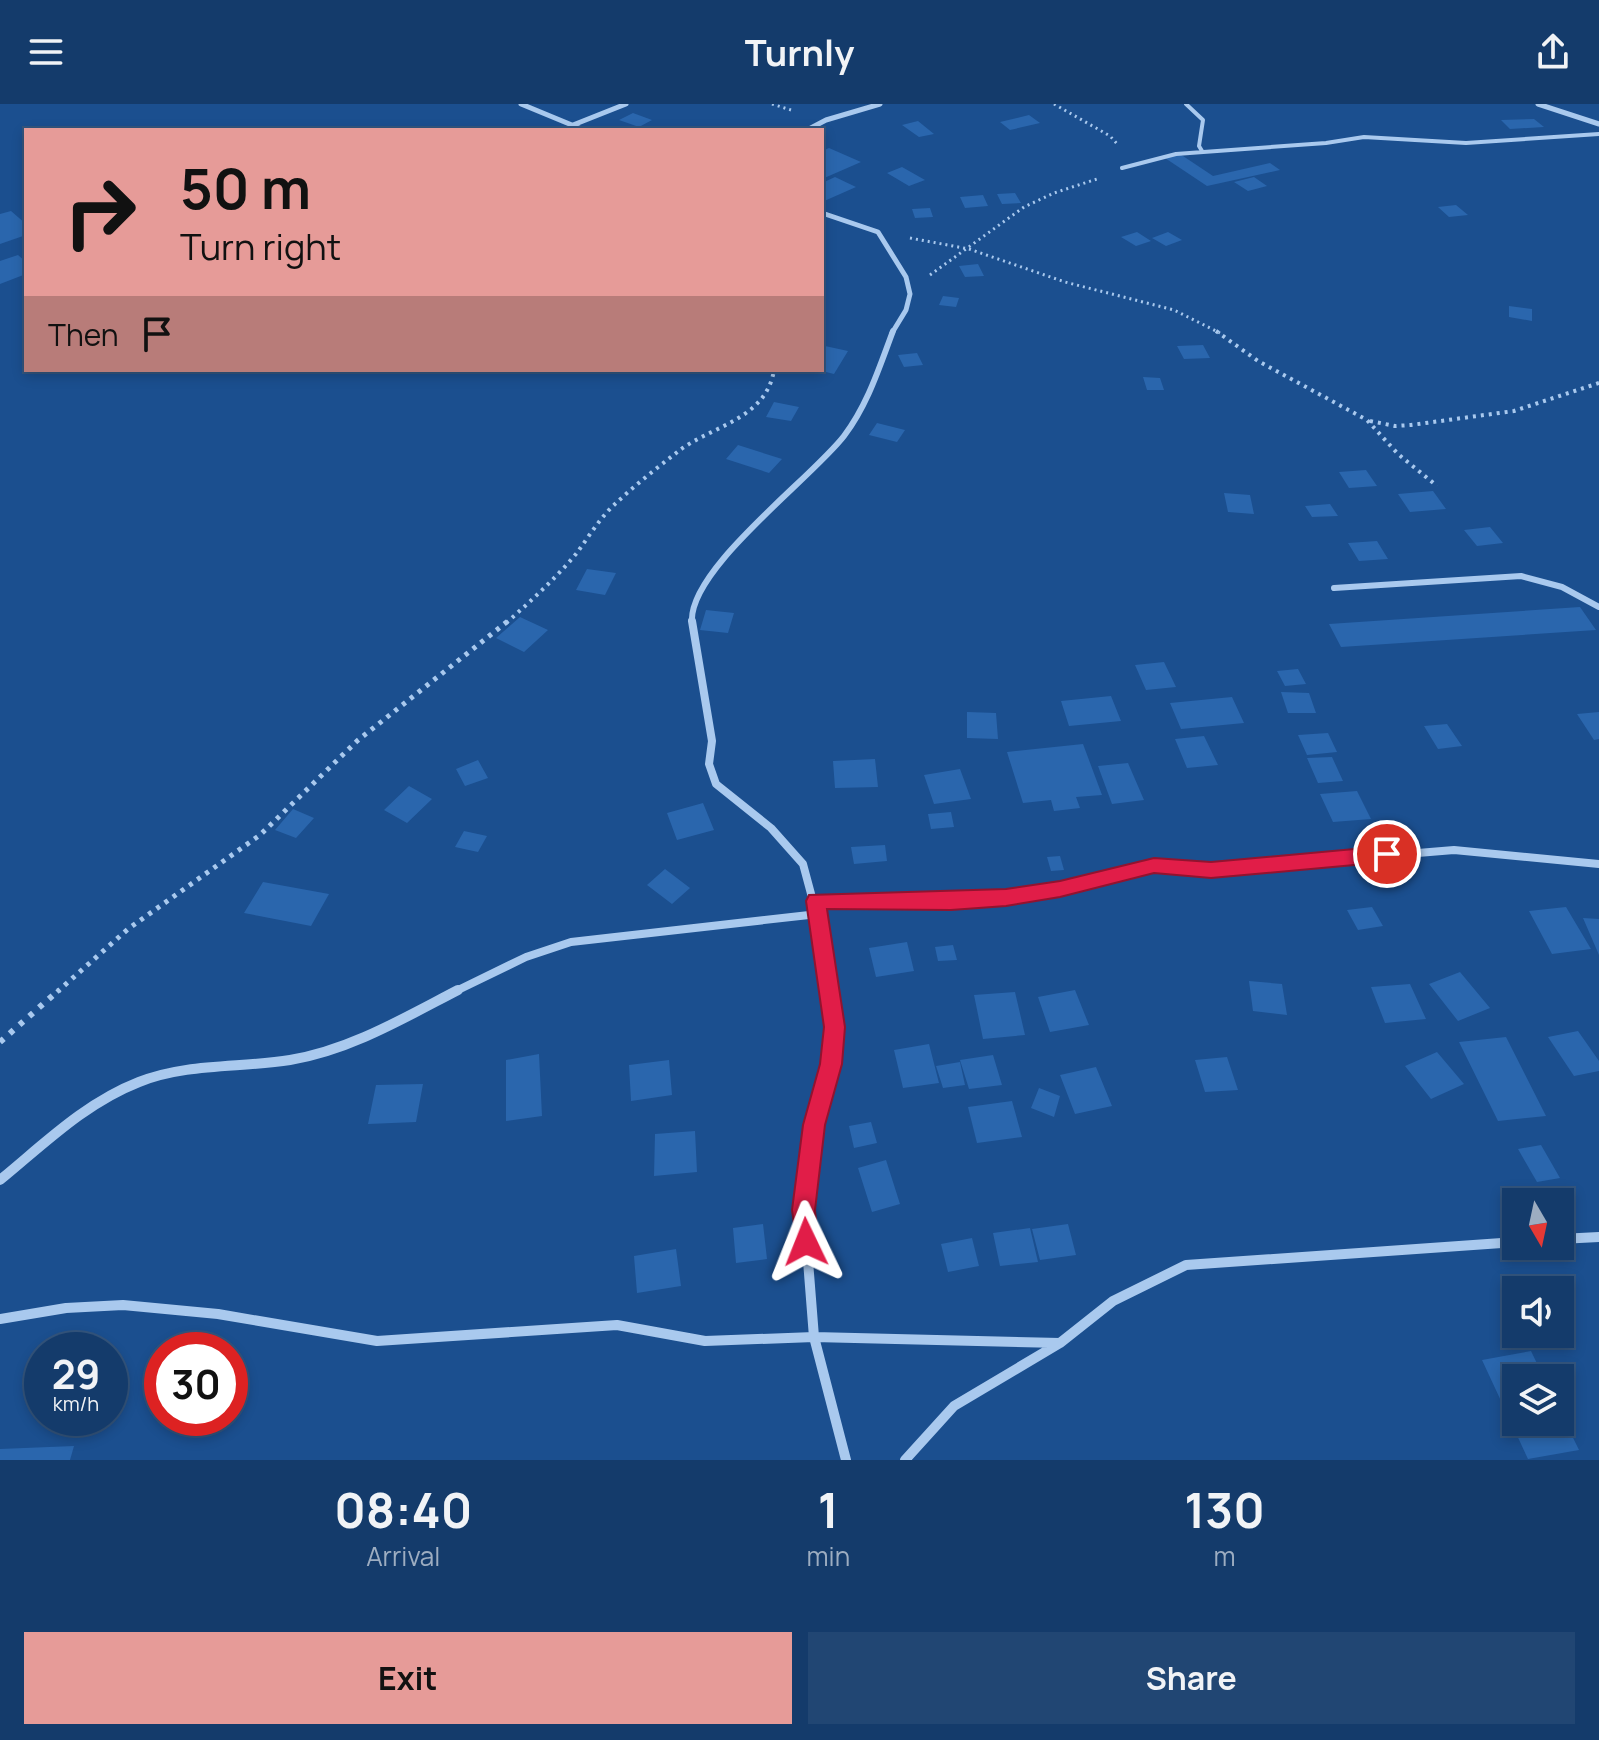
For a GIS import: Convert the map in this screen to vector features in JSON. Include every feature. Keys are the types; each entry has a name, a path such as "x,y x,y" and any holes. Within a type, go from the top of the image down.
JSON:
{"street":[{"path":"521,104 580,128"},
{"path":"573,125 626,104"},
{"path":"811,128 831,118 880,104"},
{"path":"1538,104 1599,124"},
{"path":"824,214 878,232 906,277 910,294 906,310 893,330 865,406 842,439 735,545 699,595 691,618 712,741 709,764 716,784 771,828 803,864 816,901 834,1027 831,1064 814,1125 804,1210 814,1337 846,1460"},
{"path":"1334,588 1521,576 1547,579 1571,589 1599,607"},
{"path":"816,901 1006,898 1060,889 1154,865 1211,870 1454,850 1599,864"},
{"path":"0,1180 77,1115 120,1090 166,1074 291,1062 337,1048 415,1015 500,969 552,947 602,935 818,914"},
{"path":"1574,1238 1599,1237"},
{"path":"905,1460 954,1406 1060,1343 1113,1301 1186,1265 1502,1243"},
{"path":"0,1319 66,1308 123,1305 218,1314 377,1341 617,1325 705,1341 814,1337 1060,1343"}],"lane":[{"path":"1186,104 1203,120 1199,146 1202,151"},
{"path":"1122,168 1176,154 1326,143 1364,137 1466,143 1599,134"}],"path":[{"path":"908,287 958,260 985,233 1038,202 1122,168 1126,157 1110,136 1054,104"},
{"path":"878,232 969,249 1065,282 1174,310 1222,334 1258,361 1367,420 1403,426 1514,411 1599,383"},
{"path":"0,1042 128,929 260,835 357,741 505,624 574,556 612,507 683,448 740,418 771,388 774,372"},
{"path":"1367,420 1398,454 1437,486"}],"building":[{"path":"633,113 652,120 639,127 619,120"},
{"path":"1029,115 1040,123 1010,130 1000,122"},
{"path":"1534,119 1544,127 1510,129 1501,120"},
{"path":"918,121 934,134 919,137 902,125"},
{"path":"829,148 861,162 824,178 824,150"},
{"path":"1180,154 1213,176 1270,163 1280,170 1207,186 1165,158"},
{"path":"902,167 925,180 909,186 887,173"},
{"path":"835,177 856,187 824,201 824,182"},
{"path":"1254,177 1267,186 1248,191 1234,182"},
{"path":"1015,193 1021,203 1002,204 997,194"},
{"path":"983,195 988,206 965,208 960,197"},
{"path":"1456,205 1468,215 1449,217 1438,207"},
{"path":"930,208 933,217 915,218 912,209"},
{"path":"11,211 24,222 24,236 0,244 0,214"},
{"path":"1137,232 1151,241 1136,246 1121,237"},
{"path":"1168,232 1182,240 1166,246 1152,238"},
{"path":"18,255 24,260 24,275 0,284 0,261"},
{"path":"978,264 984,276 965,277 959,266"},
{"path":"943,296 959,298 956,307 939,305"},
{"path":"1509,306 1532,309 1532,321 1509,317"},
{"path":"1203,345 1210,358 1184,359 1177,346"},
{"path":"824,348 848,351 834,374 824,372"},
{"path":"917,353 923,365 904,367 898,355"},
{"path":"1143,377 1160,378 1164,390 1147,390"},
{"path":"774,402 799,407 791,421 766,417"},
{"path":"877,423 905,430 897,442 869,435"},
{"path":"738,445 782,459 769,473 726,459"},
{"path":"1366,470 1377,486 1349,488 1339,472"},
{"path":"1433,491 1446,509 1410,512 1398,494"},
{"path":"1224,493 1250,495 1254,514 1228,512"},
{"path":"1330,504 1338,516 1312,517 1305,506"},
{"path":"1490,527 1503,543 1477,546 1464,530"},
{"path":"1377,541 1388,559 1359,561 1348,543"},
{"path":"587,569 616,573 605,595 576,590"},
{"path":"1580,607 1596,630 1341,647 1329,624"},
{"path":"706,610 734,613 728,633 700,630"},
{"path":"520,617 548,630 524,652 496,638"},
{"path":"1164,662 1176,687 1146,690 1135,665"},
{"path":"1298,669 1306,684 1285,686 1277,671"},
{"path":"1281,692 1309,693 1316,713 1288,713"},
{"path":"1111,696 1121,721 1069,726 1061,701"},
{"path":"1232,697 1244,723 1181,729 1170,703"},
{"path":"967,712 996,713 998,739 967,738"},
{"path":"1599,712 1599,739 1594,740 1577,714"},
{"path":"1447,724 1462,746 1438,749 1424,726"},
{"path":"1328,733 1337,752 1307,755 1298,735"},
{"path":"1204,736 1218,765 1187,768 1175,739"},
{"path":"1083,744 1102,795 1076,797 1080,808 1054,811 1051,800 1023,803 1007,752"},
{"path":"1332,757 1343,781 1318,783 1307,758"},
{"path":"875,759 878,787 835,788 833,761"},
{"path":"478,760 488,778 465,786 456,769"},
{"path":"1128,763 1144,800 1112,804 1098,766"},
{"path":"960,769 971,799 934,804 924,775"},
{"path":"409,786 432,799 407,823 384,810"},
{"path":"1357,791 1371,819 1333,822 1320,794"},
{"path":"703,803 714,830 677,840 667,813"},
{"path":"293,809 314,818 296,838 275,830"},
{"path":"951,812 954,827 931,829 928,814"},
{"path":"464,831 487,836 478,852 455,847"},
{"path":"885,845 887,861 854,864 851,847"},
{"path":"1060,856 1064,870 1051,871 1047,857"},
{"path":"665,869 690,888 672,904 647,885"},
{"path":"263,882 329,894 311,926 244,913"},
{"path":"1372,907 1383,926 1358,930 1347,910"},
{"path":"1566,907 1591,949 1552,954 1529,911"},
{"path":"1583,918 1599,919 1599,955"},
{"path":"907,942 914,971 876,977 869,948"},
{"path":"953,945 957,960 938,961 935,947"},
{"path":"1460,972 1490,1008 1458,1021 1429,984"},
{"path":"1249,981 1282,984 1287,1015 1253,1011"},
{"path":"1410,984 1426,1019 1385,1023 1371,987"},
{"path":"1075,990 1089,1025 1050,1032 1038,997"},
{"path":"1015,992 1025,1035 983,1039 974,995"},
{"path":"1578,1031 1599,1061 1599,1071 1574,1076 1548,1037"},
{"path":"1506,1037 1546,1116 1498,1121 1459,1042"},
{"path":"929,1044 939,1083 903,1088 894,1050"},
{"path":"1437,1052 1464,1084 1431,1099 1405,1066"},
{"path":"539,1054 542,1116 506,1121 506,1060"},
{"path":"993,1055 1002,1085 969,1089 960,1060"},
{"path":"1227,1057 1238,1090 1205,1092 1195,1060"},
{"path":"669,1060 672,1095 631,1101 629,1065"},
{"path":"960,1062 965,1085 943,1088 936,1066"},
{"path":"1096,1067 1112,1106 1075,1114 1060,1075"},
{"path":"423,1084 416,1122 368,1124 376,1085"},
{"path":"1039,1088 1060,1096 1054,1117 1031,1108"},
{"path":"1012,1101 1022,1137 977,1143 968,1107"},
{"path":"871,1122 877,1143 854,1148 849,1126"},
{"path":"695,1131 697,1172 654,1176 655,1134"},
{"path":"1541,1145 1560,1178 1537,1182 1518,1149"},
{"path":"886,1160 900,1204 872,1212 858,1168"},
{"path":"763,1224 767,1259 736,1263 733,1228"},
{"path":"1068,1224 1076,1255 1040,1260 1032,1229"},
{"path":"1030,1228 1038,1262 1000,1266 993,1233"},
{"path":"972,1238 979,1266 948,1272 941,1244"},
{"path":"676,1249 681,1286 637,1293 634,1256"},
{"path":"1531,1351 1537,1364 1502,1364 1502,1403 1482,1360"},
{"path":"1517,1436 1572,1436 1579,1450 1528,1459"},
{"path":"74,1446 70,1460 0,1460 0,1449"}],"route":[{"path":"806,1242 804,1210 814,1125 831,1064 834,1027 816,901 1006,898 1060,889 1154,865 1211,870 1387,854"}]}
